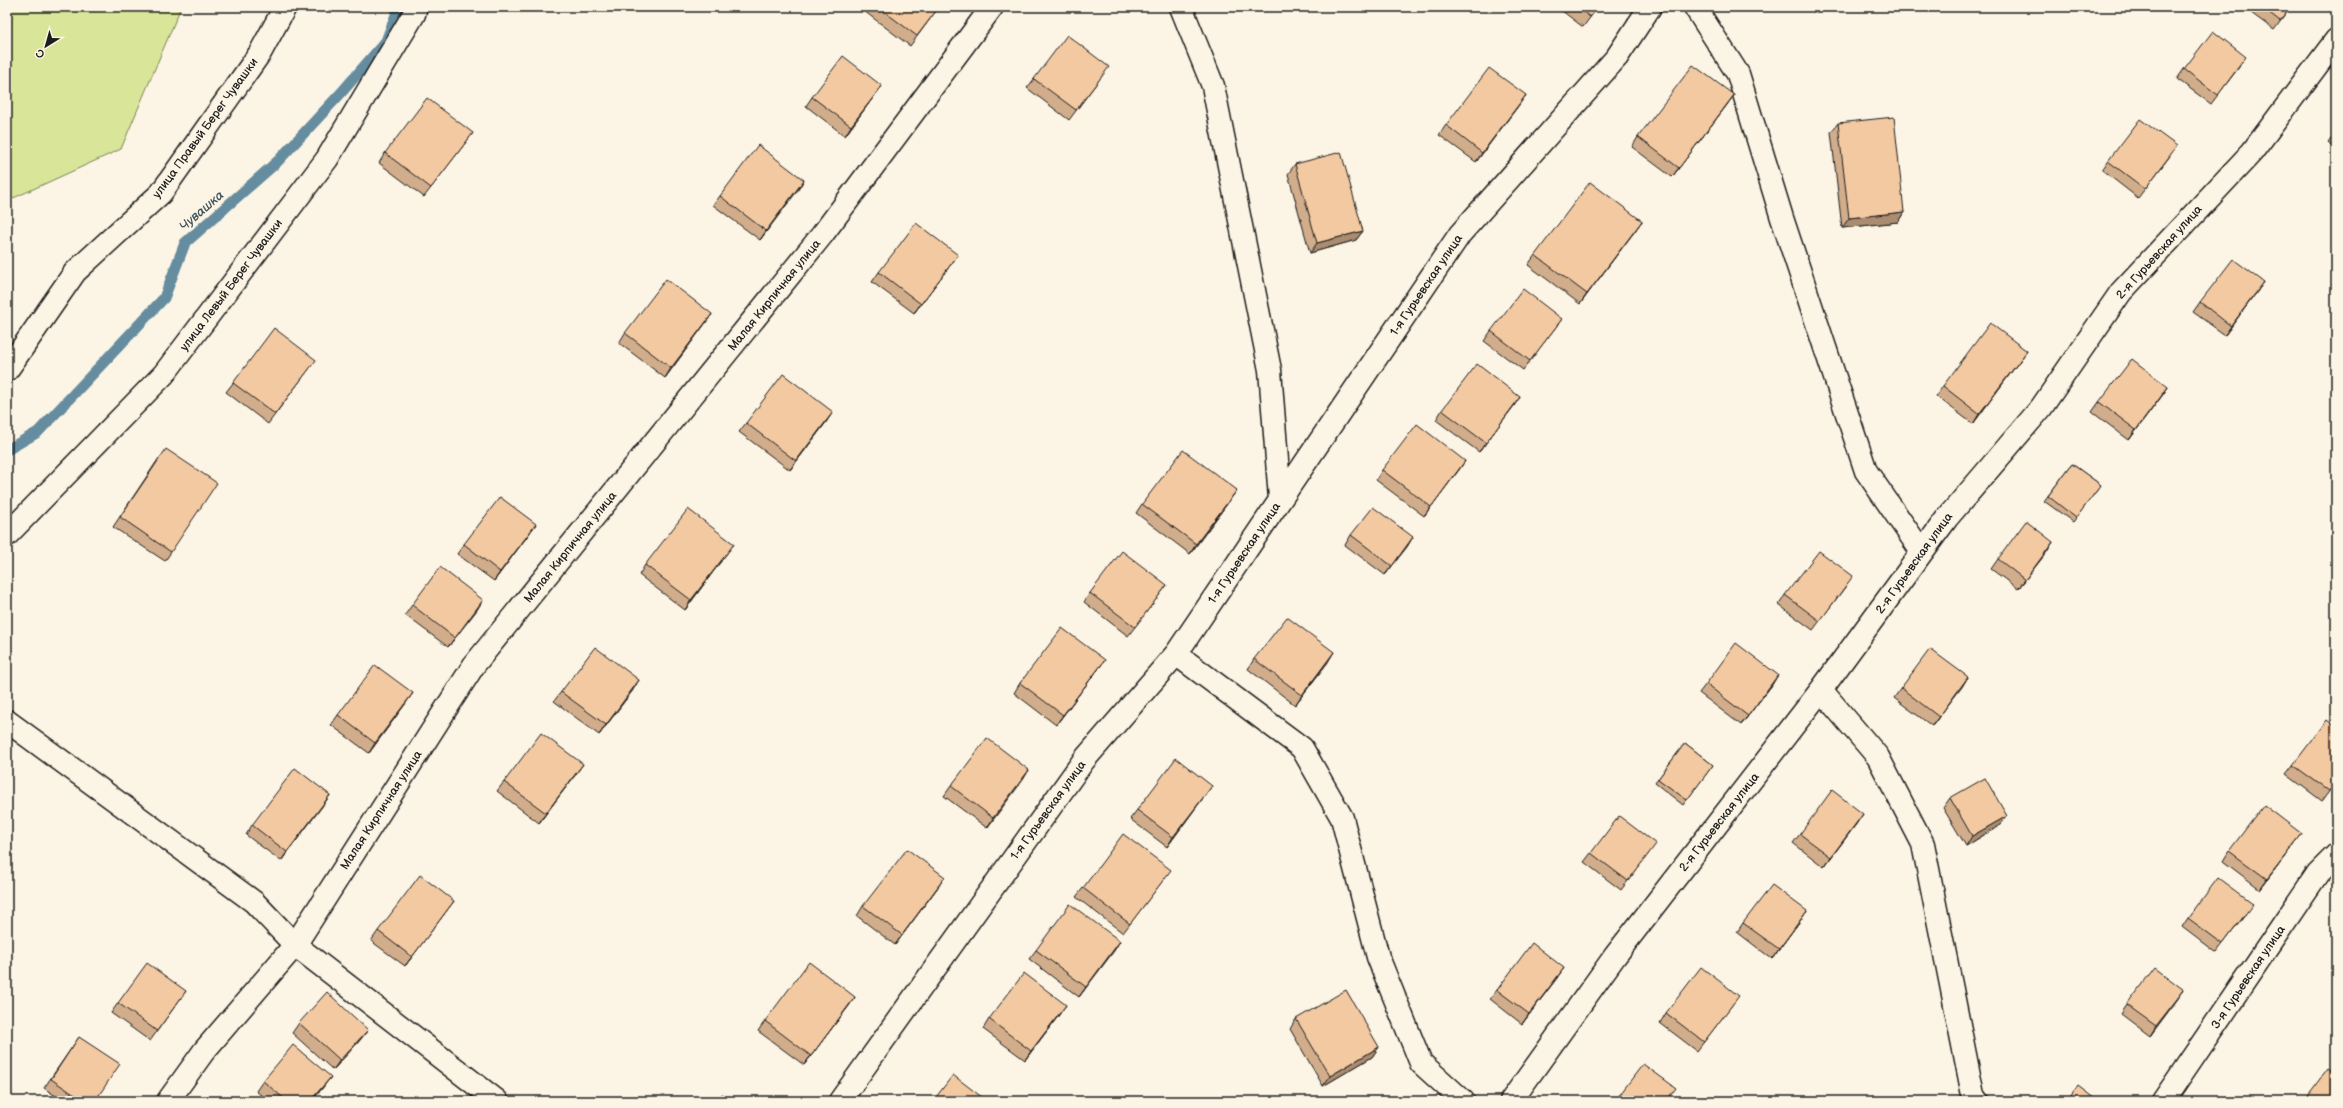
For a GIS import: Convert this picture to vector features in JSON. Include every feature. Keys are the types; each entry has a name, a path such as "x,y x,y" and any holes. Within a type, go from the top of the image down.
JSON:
{"street":[{"name":"улица Правый Берег Чувашки","path":"7,370 75,272 161,193 260,54 285,7"},
{"name":"улица Левый Берег Чувашки","path":"7,535 164,374 327,159 414,14 416,7"},
{"name":"Малая Кирпичная улица","path":"168,1101 204,1051 295,945 474,665 822,235 992,7"},
{"path":"1181,7 1213,86 1270,370 1280,499"},
{"name":"1-я Гурьевская улица","path":"840,1101 1084,760 1176,654 1460,234 1617,57 1650,7"},
{"path":"1695,7 1738,74 1782,218 1866,471 1922,552"},
{"name":"2-я Гурьевская улица","path":"1511,1101 1615,956 1821,690 1947,518 2041,408 2121,292 2252,152 2336,40"},
{"path":"1176,654 1302,748 1342,818 1378,957 1421,1063 1463,1101"},
{"path":"1821,690 1878,757 1923,844 1973,1095 1977,1101"},
{"path":"7,721 254,902 295,945 497,1101"},
{"name":"3-я Гурьевская улица","path":"2163,1101 2318,873 2336,855"}],"green space":[{"path":"7,7 181,7 121,149 7,201"}],"building":[{"path":"878,7 939,7 917,36"},
{"path":"1577,7 1598,7 1590,17"},
{"path":"2262,7 2291,7 2280,21"},
{"path":"2213,31 2246,57 2218,95 2184,69"},
{"path":"1067,35 1109,67 1076,110 1034,79"},
{"path":"843,56 882,86 851,126 812,97"},
{"path":"1693,65 1734,95 1679,168 1638,137"},
{"path":"1489,68 1526,95 1482,153 1446,125"},
{"path":"427,98 473,133 431,188 385,153"},
{"path":"1894,117 1904,212 1849,218 1838,123"},
{"path":"2140,119 2177,146 2145,189 2108,161"},
{"path":"758,145 804,180 766,231 720,196"},
{"path":"1341,152 1363,231 1317,243 1295,164"},
{"path":"1590,182 1642,221 1587,294 1535,255"},
{"path":"916,223 958,255 921,304 879,272"},
{"path":"2233,259 2264,282 2231,326 2200,302"},
{"path":"666,279 712,314 671,368 625,333"},
{"path":"1523,289 1562,319 1530,361 1491,331"},
{"path":"1990,323 2027,351 1979,414 1943,386"},
{"path":"274,328 316,360 275,414 233,383"},
{"path":"2132,359 2168,387 2136,430 2099,402"},
{"path":"1477,364 1520,397 1486,443 1442,410"},
{"path":"783,374 833,412 796,461 746,423"},
{"path":"1417,424 1465,461 1431,507 1382,470"},
{"path":"166,449 217,483 171,552 120,517"},
{"path":"1183,450 1237,490 1196,544 1142,504"},
{"path":"2072,464 2101,485 2076,518 2048,496"},
{"path":"500,497 536,524 500,572 464,544"},
{"path":"1373,507 1413,537 1392,566 1351,535"},
{"path":"688,509 734,544 691,600 645,565"},
{"path":"2026,521 2053,542 2025,580 1998,559"},
{"path":"1122,551 1167,585 1135,627 1090,593"},
{"path":"1819,551 1853,576 1820,621 1785,595"},
{"path":"440,567 483,600 455,638 412,605"},
{"path":"1287,617 1334,652 1302,695 1254,659"},
{"path":"1062,628 1105,660 1063,715 1020,683"},
{"path":"1736,643 1778,675 1748,716 1706,684"},
{"path":"595,647 639,680 606,725 561,692"},
{"path":"1930,649 1968,677 1939,717 1901,688"},
{"path":"375,665 413,693 375,743 338,715"},
{"path":"2327,720 2336,727 2336,782 2329,791 2293,765"},
{"path":"541,733 583,764 546,813 504,782"},
{"path":"987,738 1029,770 993,818 951,786"},
{"path":"1685,743 1713,765 1687,800 1658,779"},
{"path":"1176,758 1212,786 1173,837 1137,810"},
{"path":"295,768 330,795 287,852 252,825"},
{"path":"1985,778 2007,816 1972,836 1950,798"},
{"path":"1832,790 1863,814 1831,857 1800,834"},
{"path":"2264,805 2302,834 2267,879 2229,851"},
{"path":"1619,816 1656,844 1628,881 1591,853"},
{"path":"1123,834 1171,870 1130,924 1083,888"},
{"path":"907,849 945,877 902,935 863,906"},
{"path":"420,875 454,901 412,957 378,931"},
{"path":"2218,878 2253,904 2223,944 2188,918"},
{"path":"1772,885 1807,911 1779,949 1743,923"},
{"path":"1070,904 1120,941 1086,987 1036,950"},
{"path":"1532,943 1564,968 1529,1014 1497,990"},
{"path":"809,962 855,997 811,1056 765,1021"},
{"path":"147,963 186,991 157,1031 118,1003"},
{"path":"1701,967 1739,996 1704,1042 1666,1013"},
{"path":"2155,968 2184,990 2156,1026 2127,1005"},
{"path":"1024,973 1066,1005 1031,1051 989,1019"},
{"path":"1346,990 1379,1047 1330,1076 1296,1019"},
{"path":"327,992 368,1030 340,1060 299,1023"},
{"path":"79,1037 120,1064 95,1101 84,1101 51,1079"},
{"path":"293,1045 331,1077 310,1101 287,1101 263,1081"},
{"path":"1643,1064 1676,1088 1666,1101 1615,1101"},
{"path":"2329,1067 2336,1072 2336,1101 2305,1101 2304,1100"},
{"path":"953,1075 987,1101 933,1101"},
{"path":"2079,1085 2100,1101 2067,1101"},
{"path":"722,1094 731,1101 716,1101"}],"waterway":[{"name":"Чувашка","path":"7,450 38,432 164,298 185,243 278,161 341,93 386,41 399,7"}]}
